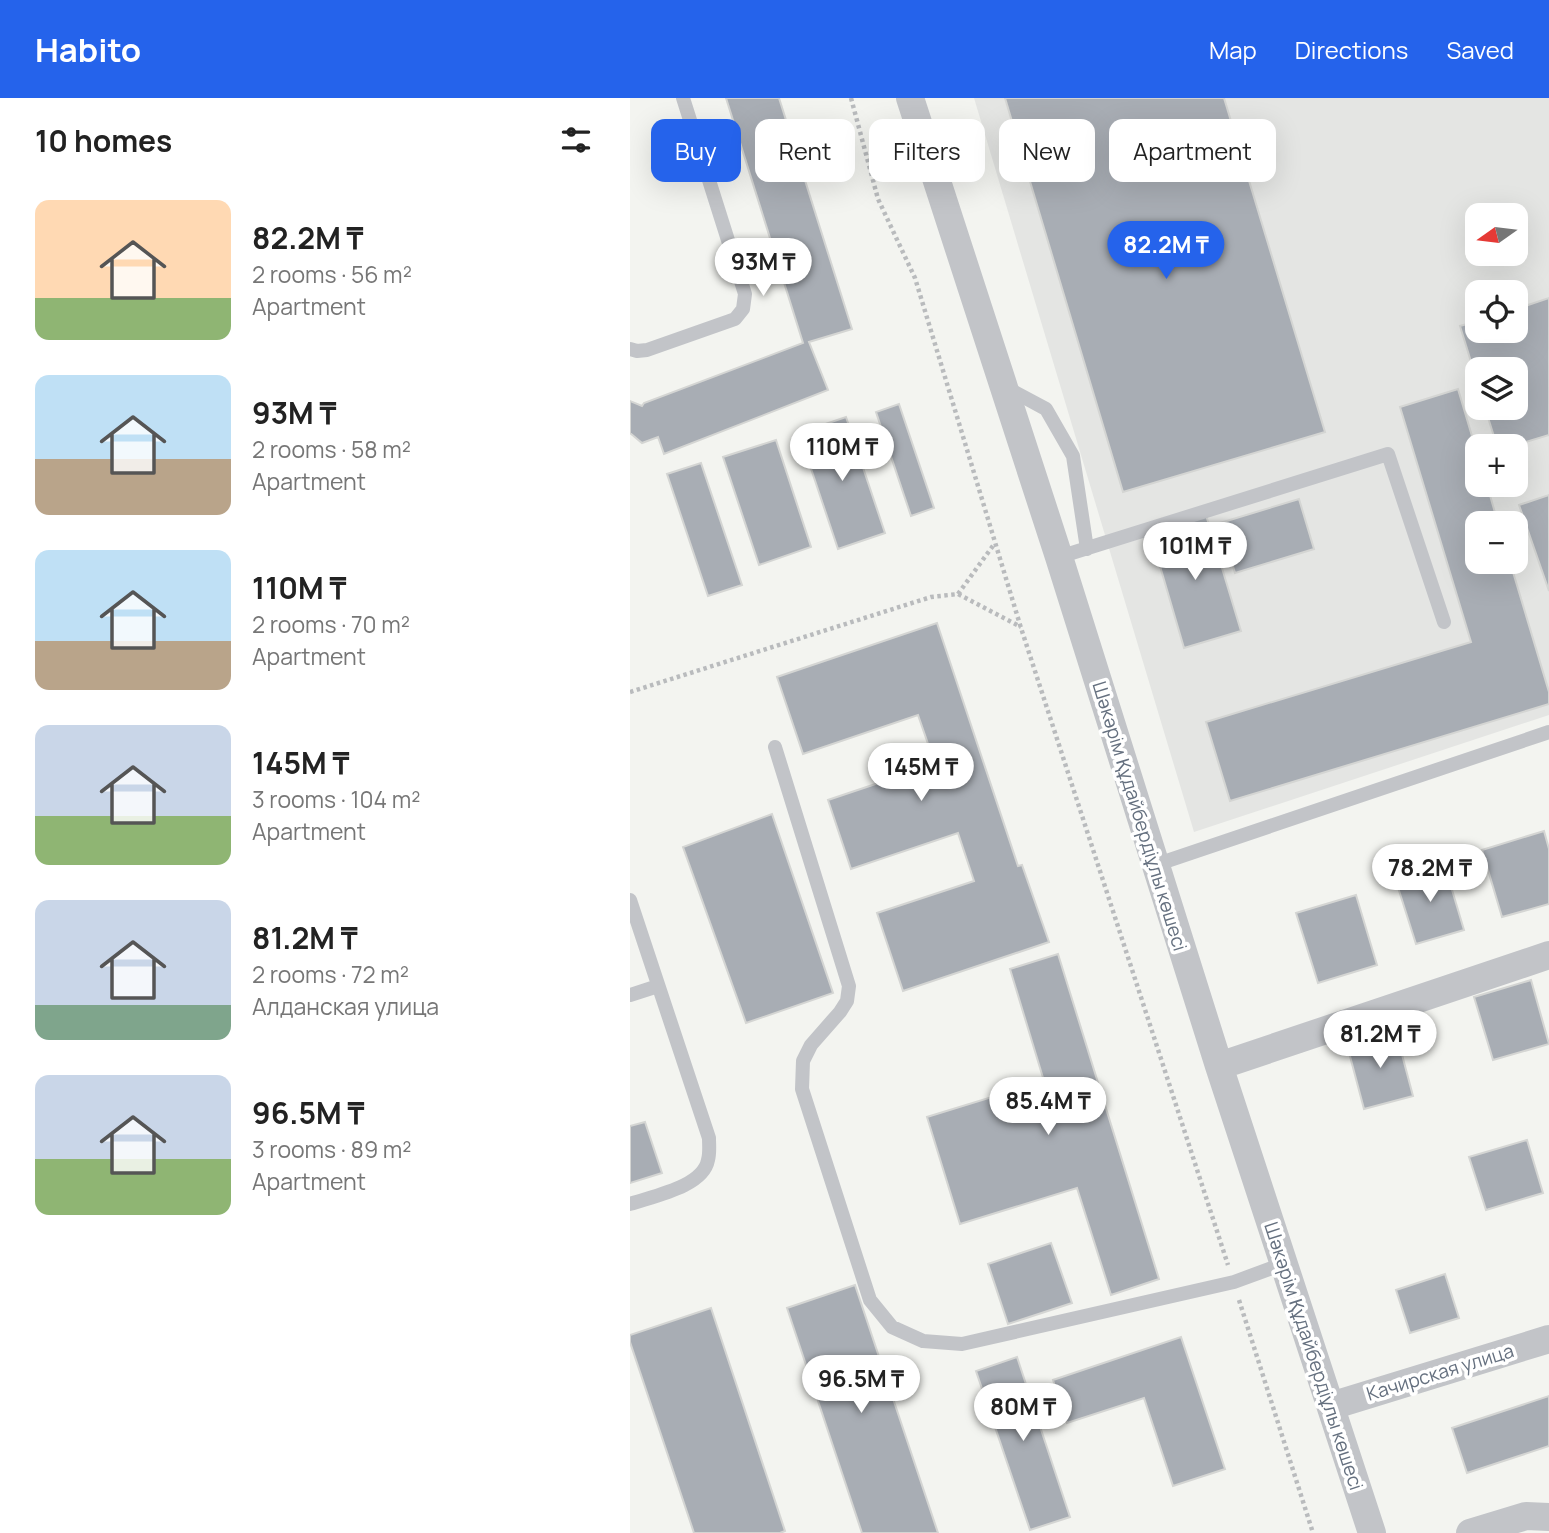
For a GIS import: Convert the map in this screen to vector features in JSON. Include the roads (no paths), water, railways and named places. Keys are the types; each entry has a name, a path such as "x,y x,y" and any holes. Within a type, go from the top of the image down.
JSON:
{"street":[{"name":"Шәкәрім Құдайбердіұлы көшесі","path":"911,98 1219,1066 1372,1533"},
{"path":"1219,1066 1549,955"},
{"name":"Качирская улица","path":"1331,1406 1549,1339"},
{"path":"1470,1533 1526,1516 1549,1517"}],"lane":[{"path":"630,349 647,350 735,319 743,309 745,294 683,98"},
{"path":"1004,386 1046,409 1073,456 1087,549"},
{"path":"1059,557 1388,454 1444,622"},
{"path":"1155,865 1549,732"},
{"path":"775,747 849,986 847,1001 811,1045 803,1061 802,1089 870,1300 892,1327 923,1341 962,1344 1234,1282 1283,1264"},
{"path":"630,900 709,1138 708,1161 701,1175 687,1185 630,1204"},
{"path":"630,995 658,986"}]}
